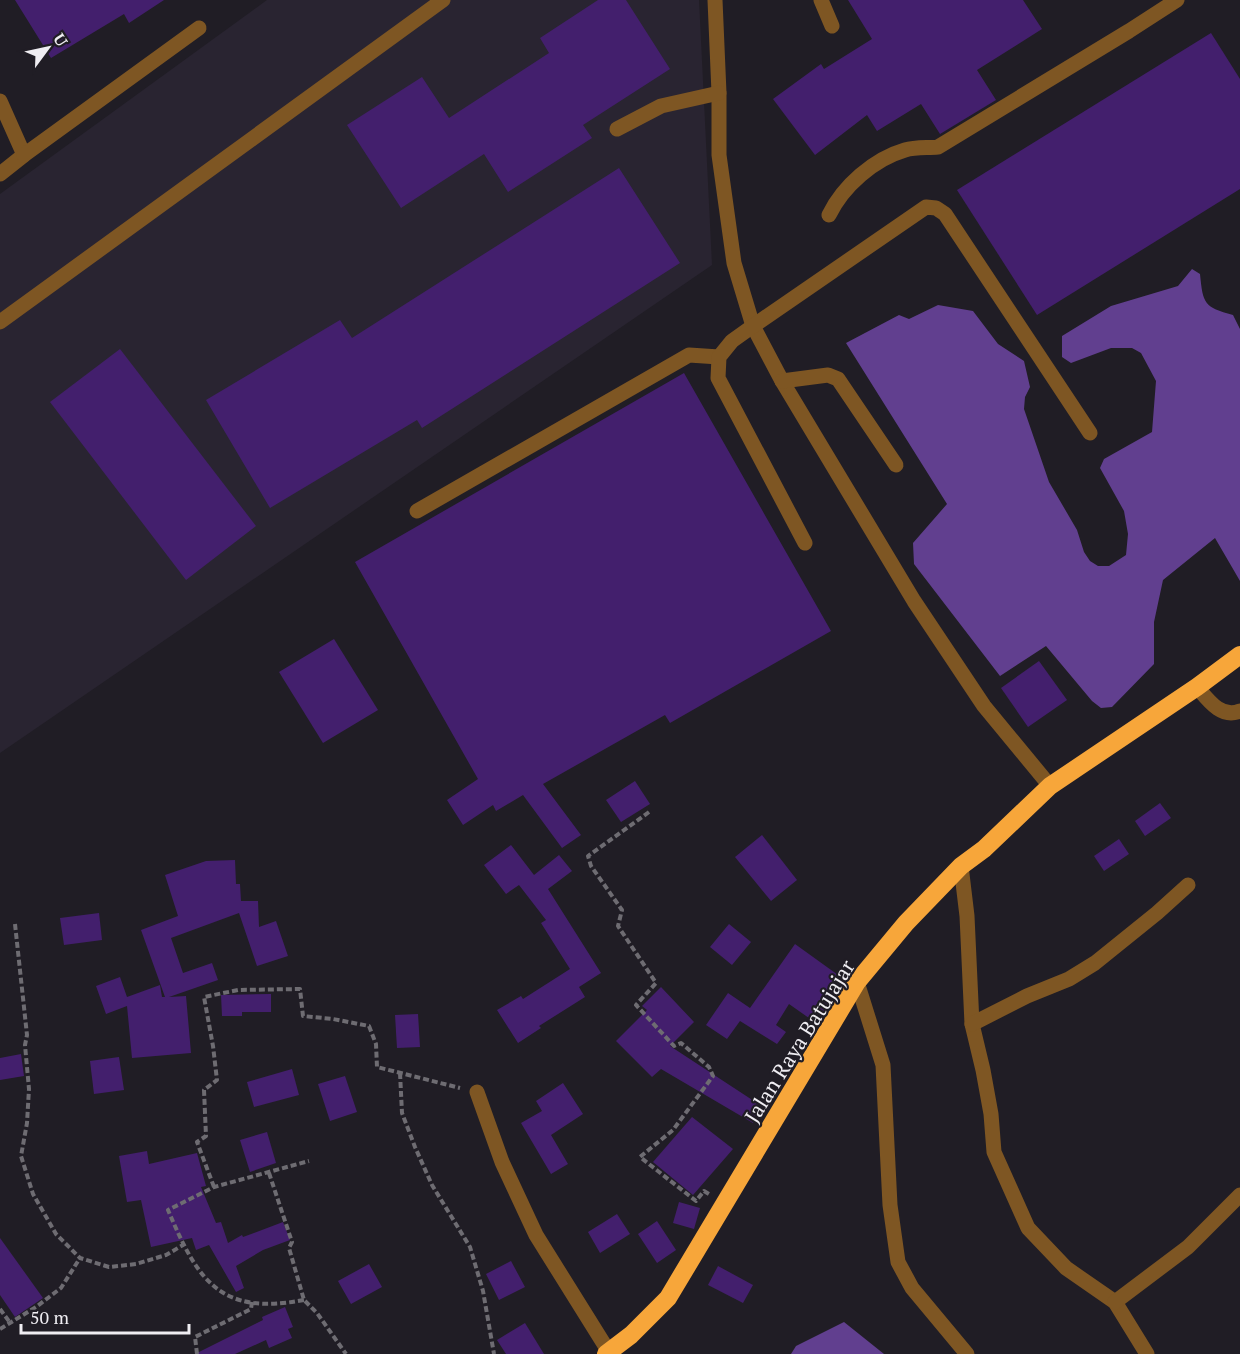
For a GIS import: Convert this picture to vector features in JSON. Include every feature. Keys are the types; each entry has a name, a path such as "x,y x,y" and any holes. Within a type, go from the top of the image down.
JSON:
{"highway":[{"name":"Jalan Raya Batujajar","path":"608,1353 631,1335 668,1298 857,982 906,923 961,866 984,849 1050,786 1197,687 1240,655"}],"street":[{"path":"0,322 443,0"},
{"path":"715,0 719,155 734,263 753,326 782,381 914,601 984,706 1050,786"},
{"path":"821,0 832,26"},
{"path":"829,215 836,202 872,166 906,150 938,147 1178,0"},
{"path":"0,174 199,28"},
{"path":"617,129 661,106 719,93"},
{"path":"0,101 24,155"},
{"path":"805,543 718,378 718,357 732,341 926,207 936,208 945,214 1090,433"},
{"path":"417,511 689,355 718,357"},
{"path":"782,381 828,375 838,379 896,465"},
{"path":"1197,687 1211,704 1224,712 1240,711"},
{"path":"961,866 967,916 972,1024 991,1114 994,1152 1028,1228 1066,1268 1115,1302 1147,1354"},
{"path":"972,1024 1027,996 1069,979 1095,963 1188,885"},
{"path":"857,982 883,1065 890,1206 898,1262 912,1288 967,1354"},
{"path":"477,1092 502,1162 536,1235 608,1353"},
{"path":"1115,1302 1188,1247 1240,1195"}],"path":[{"path":"649,812 588,856 591,867 622,910 618,926 656,983 636,1005 674,1046 681,1043 710,1067 712,1076 673,1130 640,1157 696,1201 704,1191"},
{"path":"15,924 27,1035 25,1045 29,1089 27,1124 21,1156 33,1194 56,1234 80,1258 109,1267 136,1264 166,1255 183,1245"},
{"path":"214,1187 197,1142 206,1136 204,1090 217,1080 204,997 238,990 300,989 303,1016 369,1026 376,1044 377,1067 477,1092"},
{"path":"400,1073 402,1113 415,1147 432,1185 470,1247 483,1291 494,1354"},
{"path":"304,1300 285,1304 252,1302 233,1298 214,1288 197,1269 183,1245 168,1210 214,1187 309,1161"},
{"path":"269,1173 292,1242 289,1248 304,1300 317,1313 346,1354"},
{"path":"0,1329 61,1288 80,1258"},
{"path":"197,1354 195,1337 251,1309 252,1302"},
{"path":"0,1309 10,1324"}],"shaded area":[{"path":"267,0 699,0 712,265 0,753 0,194"},
{"path":"1192,269 1200,274 1202,292 1207,303 1233,315 1240,329 1240,581 1215,538 1163,580 1154,622 1154,664 1112,707 1101,708 1092,701 1046,646 1000,676 914,564 913,543 947,504 846,343 899,315 909,319 938,305 973,311 998,344 1024,361 1030,387 1025,397 1024,409 1049,482 1077,530 1084,552 1090,561 1098,566 1109,566 1126,555 1128,534 1124,511 1100,468 1104,459 1152,432 1156,381 1141,353 1132,348 1111,348 1071,363 1062,357 1062,336 1111,306 1178,286"},
{"path":"844,1322 884,1354 791,1354 796,1346"}],"building":[{"path":"15,0 164,0 129,23 124,14 51,58"},
{"path":"598,0 626,0 670,69 583,125 592,138 508,192 484,154 401,208 347,125 422,77 449,118 549,53 540,38"},
{"path":"848,0 1023,0 1042,29 977,70 996,100 940,134 921,104 877,131 867,115 815,155 773,99 821,64 824,69 872,39"},
{"path":"1211,33 1240,79 1240,189 1037,315 957,190"},
{"path":"619,168 680,263 422,428 417,420 270,508 206,400 340,320 352,338"},
{"path":"120,349 256,526 186,580 50,402"},
{"path":"684,373 831,631 670,723 665,715 543,784 581,835 562,848 523,795 496,811 493,805 463,825 447,800 478,779 355,562"},
{"path":"334,639 378,710 323,743 279,672"},
{"path":"1039,661 1067,700 1028,727 1001,688"},
{"path":"635,781 650,804 621,822 606,800"},
{"path":"1160,803 1171,818 1145,836 1135,821"},
{"path":"762,835 797,880 771,901 735,857"},
{"path":"1119,839 1129,854 1104,871 1094,856"},
{"path":"511,845 534,875 559,855 572,871 548,889 601,973 579,987 585,997 539,1026 541,1028 518,1043 497,1010 521,996 523,999 570,969 541,923 546,920 519,885 506,894 484,865"},
{"path":"235,860 236,884 240,884 241,901 258,901 259,927 276,921 288,956 257,966 239,913 171,938 183,973 212,963 218,980 169,997 186,996 191,1053 132,1058 127,1006 106,1014 96,986 120,977 127,997 160,985 162,997 165,997 141,930 178,916 165,875 206,861"},
{"path":"99,913 102,940 64,945 60,918"},
{"path":"729,924 751,942 732,965 710,947"},
{"path":"795,944 845,980 816,1023 789,1004 776,1025 786,1032 777,1044 740,1021 727,1039 706,1025 728,993 750,1008"},
{"path":"661,987 694,1022 670,1046 763,1107 753,1123 661,1069 652,1077 616,1041 647,1010 642,1006"},
{"path":"271,994 271,1012 242,1012 242,1016 222,1016 221,995"},
{"path":"418,1014 420,1047 397,1048 395,1015"},
{"path":"21,1054 24,1076 0,1080 0,1058"},
{"path":"119,1057 124,1090 94,1094 90,1061"},
{"path":"292,1069 299,1095 254,1107 247,1082"},
{"path":"345,1076 357,1112 330,1121 318,1084"},
{"path":"563,1083 583,1114 551,1135 568,1164 551,1174 521,1123 542,1111 536,1101"},
{"path":"692,1117 733,1149 693,1195 653,1162"},
{"path":"267,1132 276,1163 250,1172 240,1140"},
{"path":"147,1151 149,1164 197,1153 206,1186 201,1187 216,1223 221,1222 228,1243 242,1235 243,1237 283,1222 290,1240 263,1250 236,1266 244,1288 236,1292 209,1245 196,1250 192,1238 151,1247 141,1200 127,1202 119,1156"},
{"path":"679,1202 700,1208 694,1229 673,1223"},
{"path":"617,1214 630,1234 600,1253 588,1232"},
{"path":"657,1221 676,1250 657,1263 638,1234"},
{"path":"0,1238 43,1298 15,1317 0,1295"},
{"path":"511,1261 525,1287 499,1300 486,1274"},
{"path":"369,1264 382,1287 351,1304 338,1281"},
{"path":"718,1266 753,1285 743,1303 708,1285"},
{"path":"285,1307 293,1327 288,1329 292,1338 269,1348 266,1340 235,1354 195,1354 263,1320 262,1317"},
{"path":"525,1323 544,1354 506,1354 497,1340"}]}
